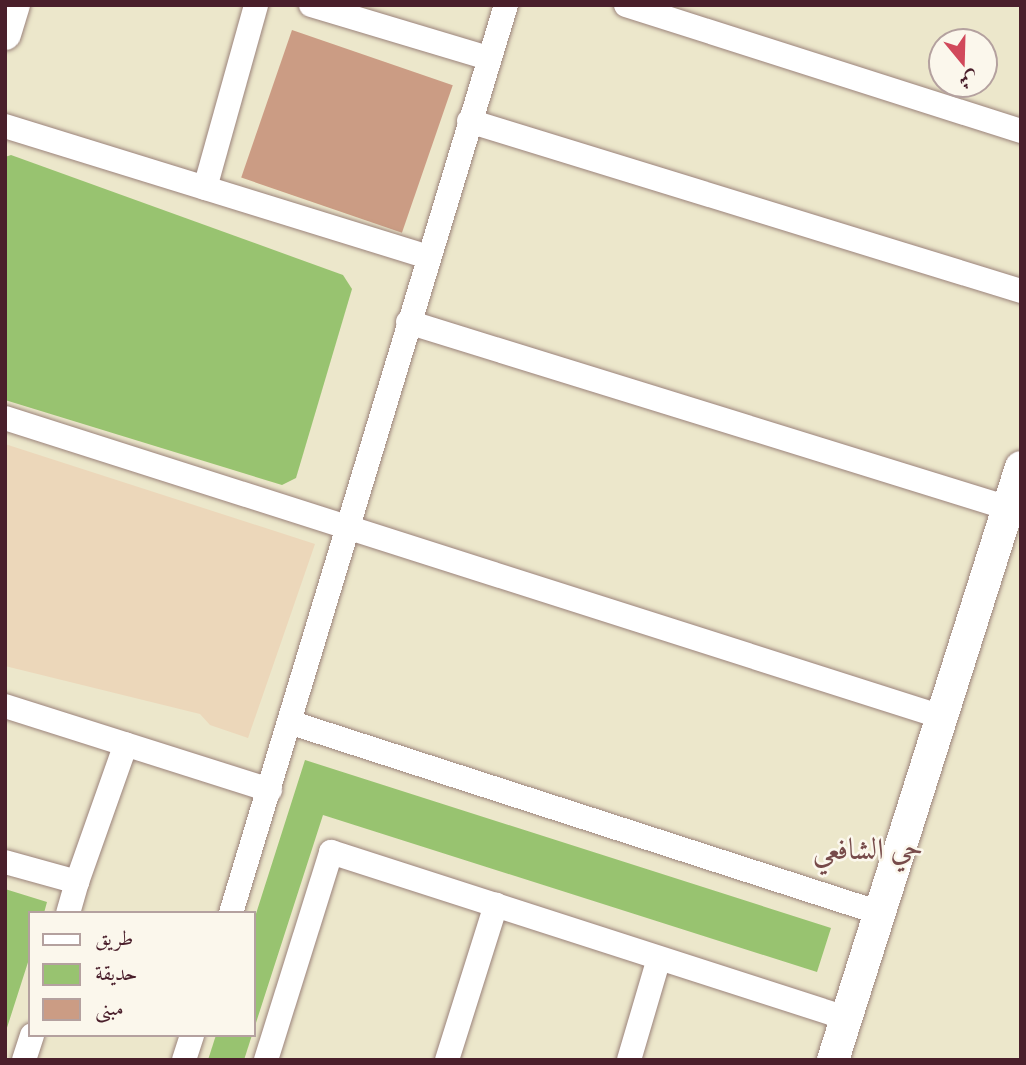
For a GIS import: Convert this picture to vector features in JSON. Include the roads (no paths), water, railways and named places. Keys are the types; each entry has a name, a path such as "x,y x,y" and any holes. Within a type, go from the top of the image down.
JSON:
{"street":[{"path":"5,34 14,5"},
{"path":"205,188 256,5"},
{"path":"311,5 347,10 488,58"},
{"path":"232,911 292,723 347,526 506,5"},
{"path":"642,7 1021,131"},
{"path":"469,121 1021,291"},
{"path":"5,126 428,257"},
{"path":"408,322 1008,508"},
{"path":"5,418 942,717"},
{"path":"833,1060 1021,467"},
{"path":"5,706 270,790"},
{"path":"292,723 880,913"},
{"path":"69,911 126,744"},
{"path":"267,1060 331,852 846,1017"},
{"path":"5,862 77,882"},
{"path":"447,1060 496,905"},
{"path":"629,1060 659,958"},
{"path":"24,1060 31,1037"},
{"path":"184,1060 191,1037"}],"district":[{"name":"حي الشافعي","path":"868,848"}]}
